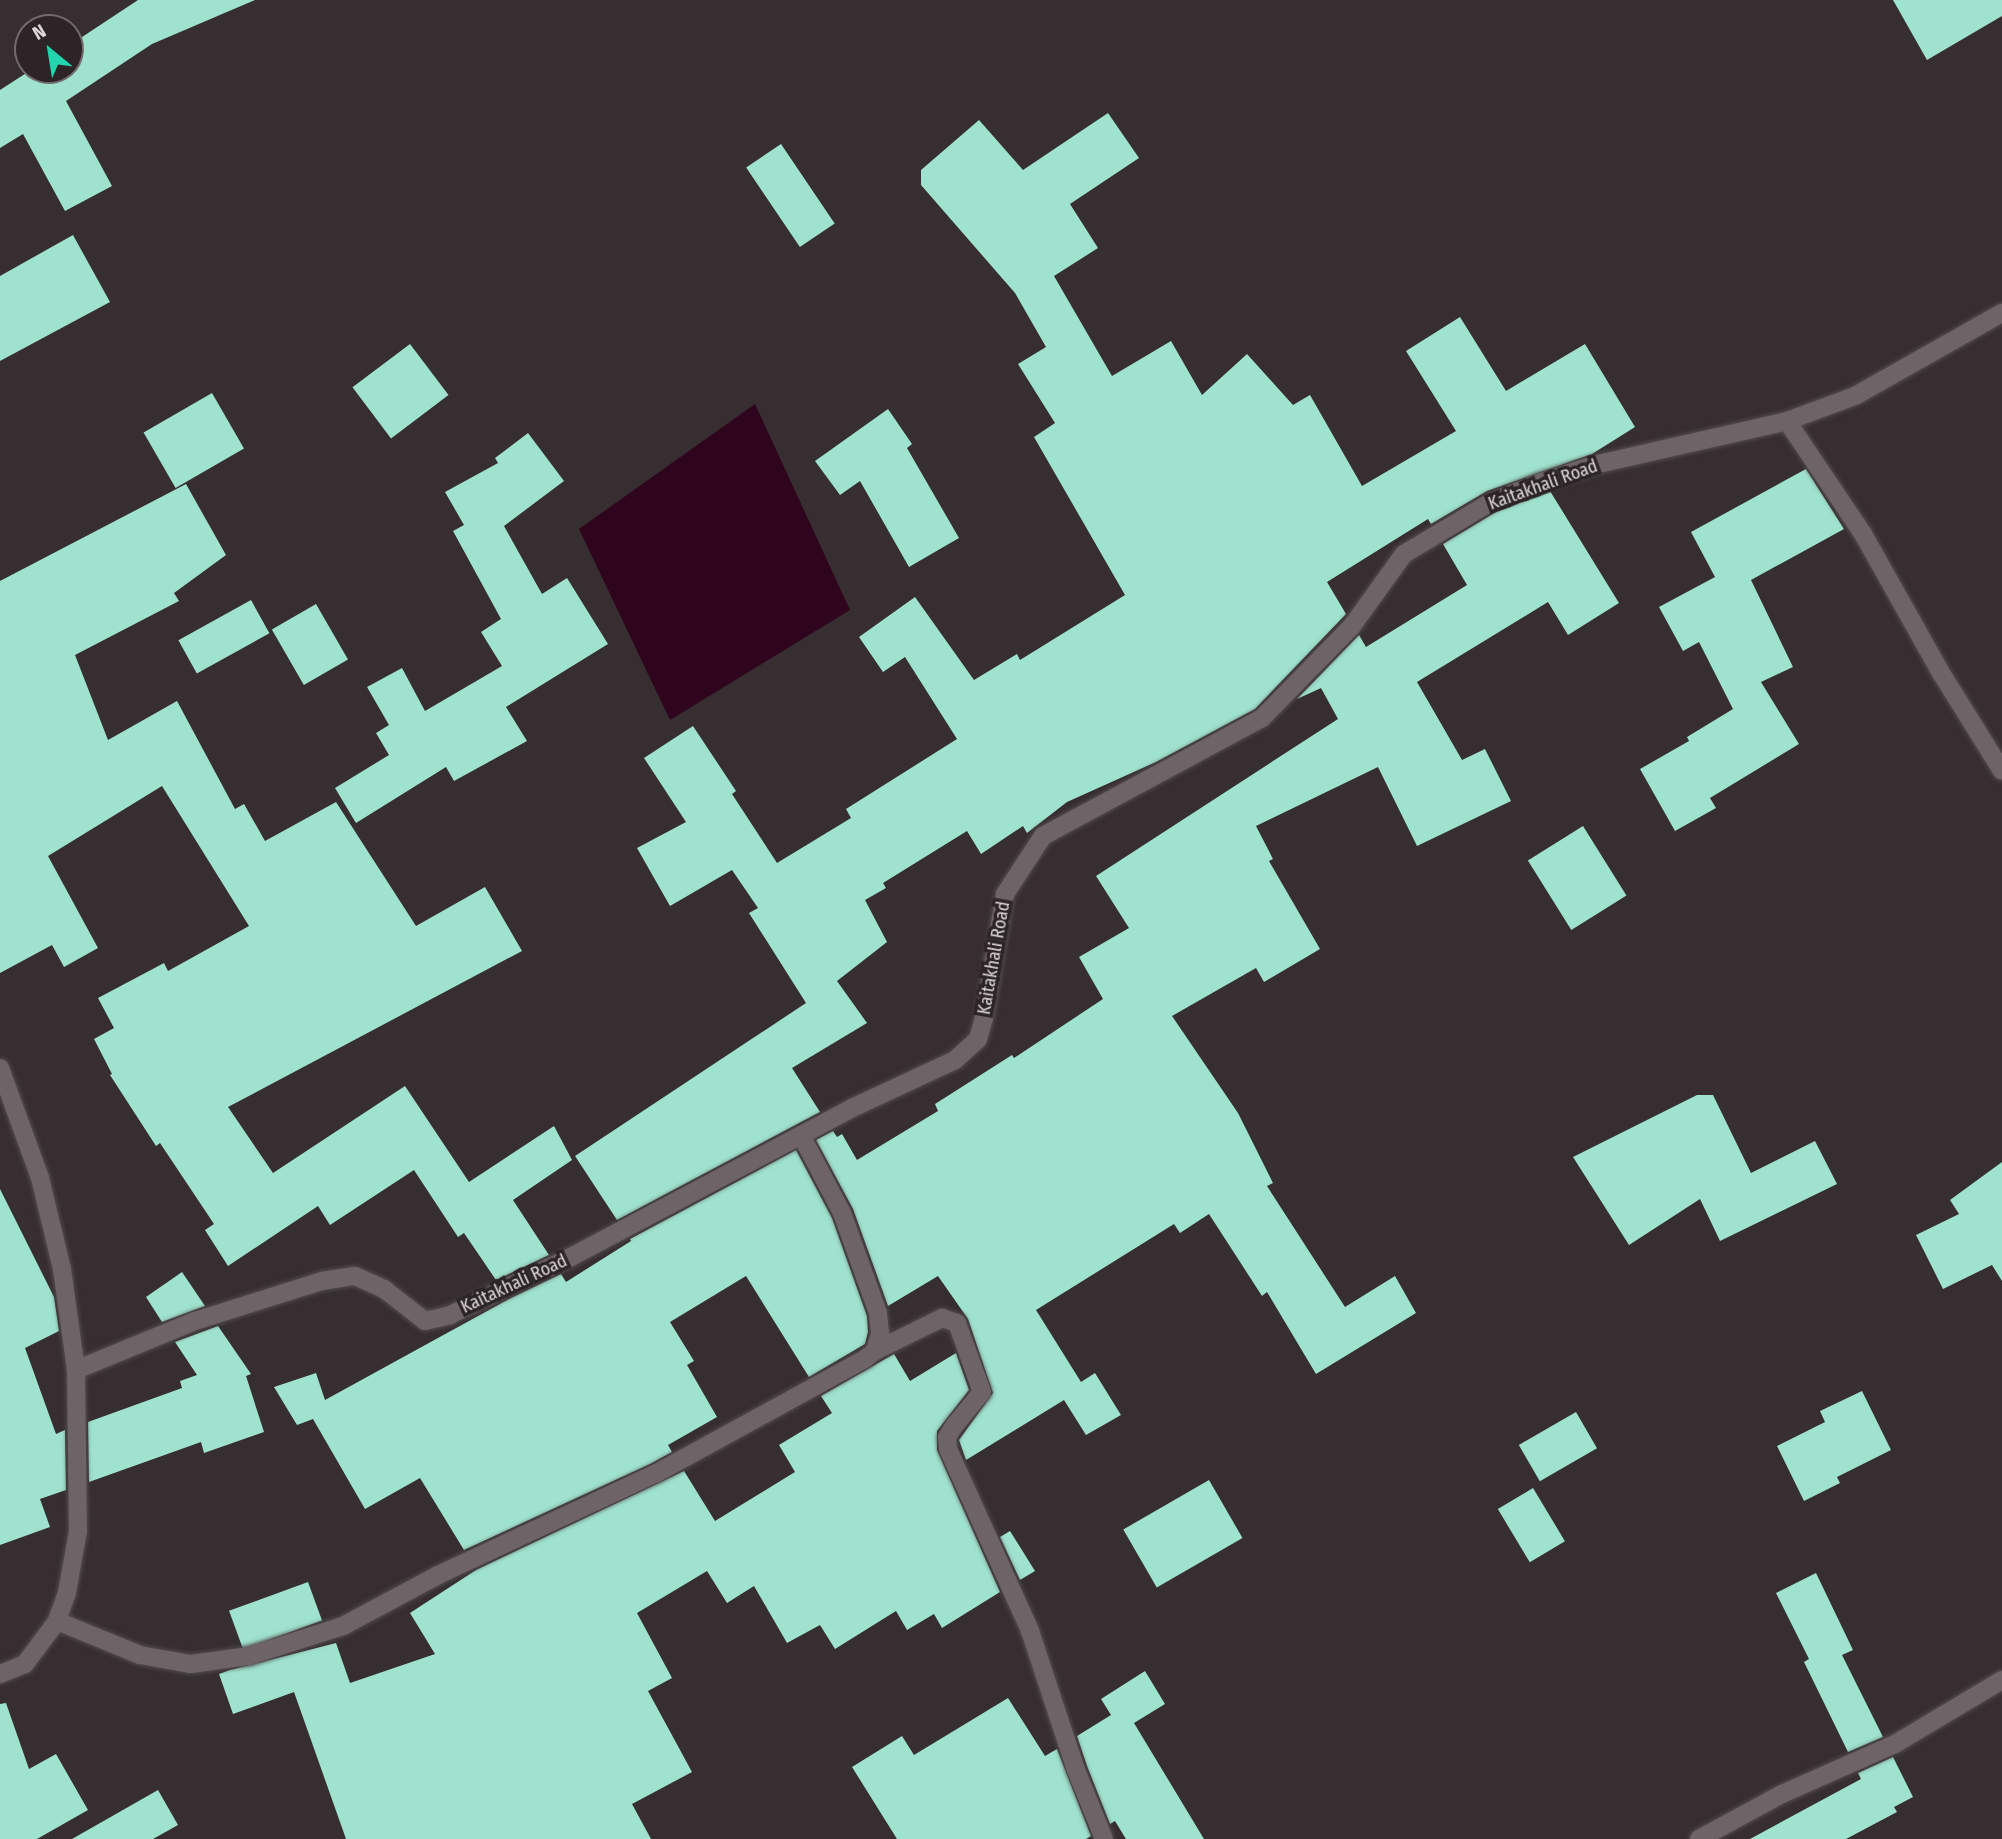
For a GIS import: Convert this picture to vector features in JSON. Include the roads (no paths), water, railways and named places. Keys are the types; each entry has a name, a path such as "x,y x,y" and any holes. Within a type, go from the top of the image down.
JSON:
{"street":[{"name":"Kaitakhali Road","path":"76,1370 195,1321 322,1282 355,1276 384,1289 425,1321 450,1315 569,1258 801,1135 955,1060 978,1039 1005,894 1043,836 1262,719 1352,626 1404,554 1491,502 1542,482 1594,465 1787,421 1855,396 2002,313"},
{"path":"1787,421 1863,534 1941,673 2002,771"},
{"path":"0,1068 40,1178 62,1269 76,1370 78,1531 67,1593 57,1621 25,1664 0,1674"},
{"path":"801,1135 842,1213 871,1293 880,1334 875,1351"},
{"path":"57,1621 139,1655 191,1664 249,1656 343,1626 438,1575 655,1474 875,1351 942,1318 957,1323 982,1392 947,1437 948,1449 1030,1631 1076,1770 1104,1839"},
{"path":"1699,1839 1782,1794 1895,1744 2002,1680"}]}
